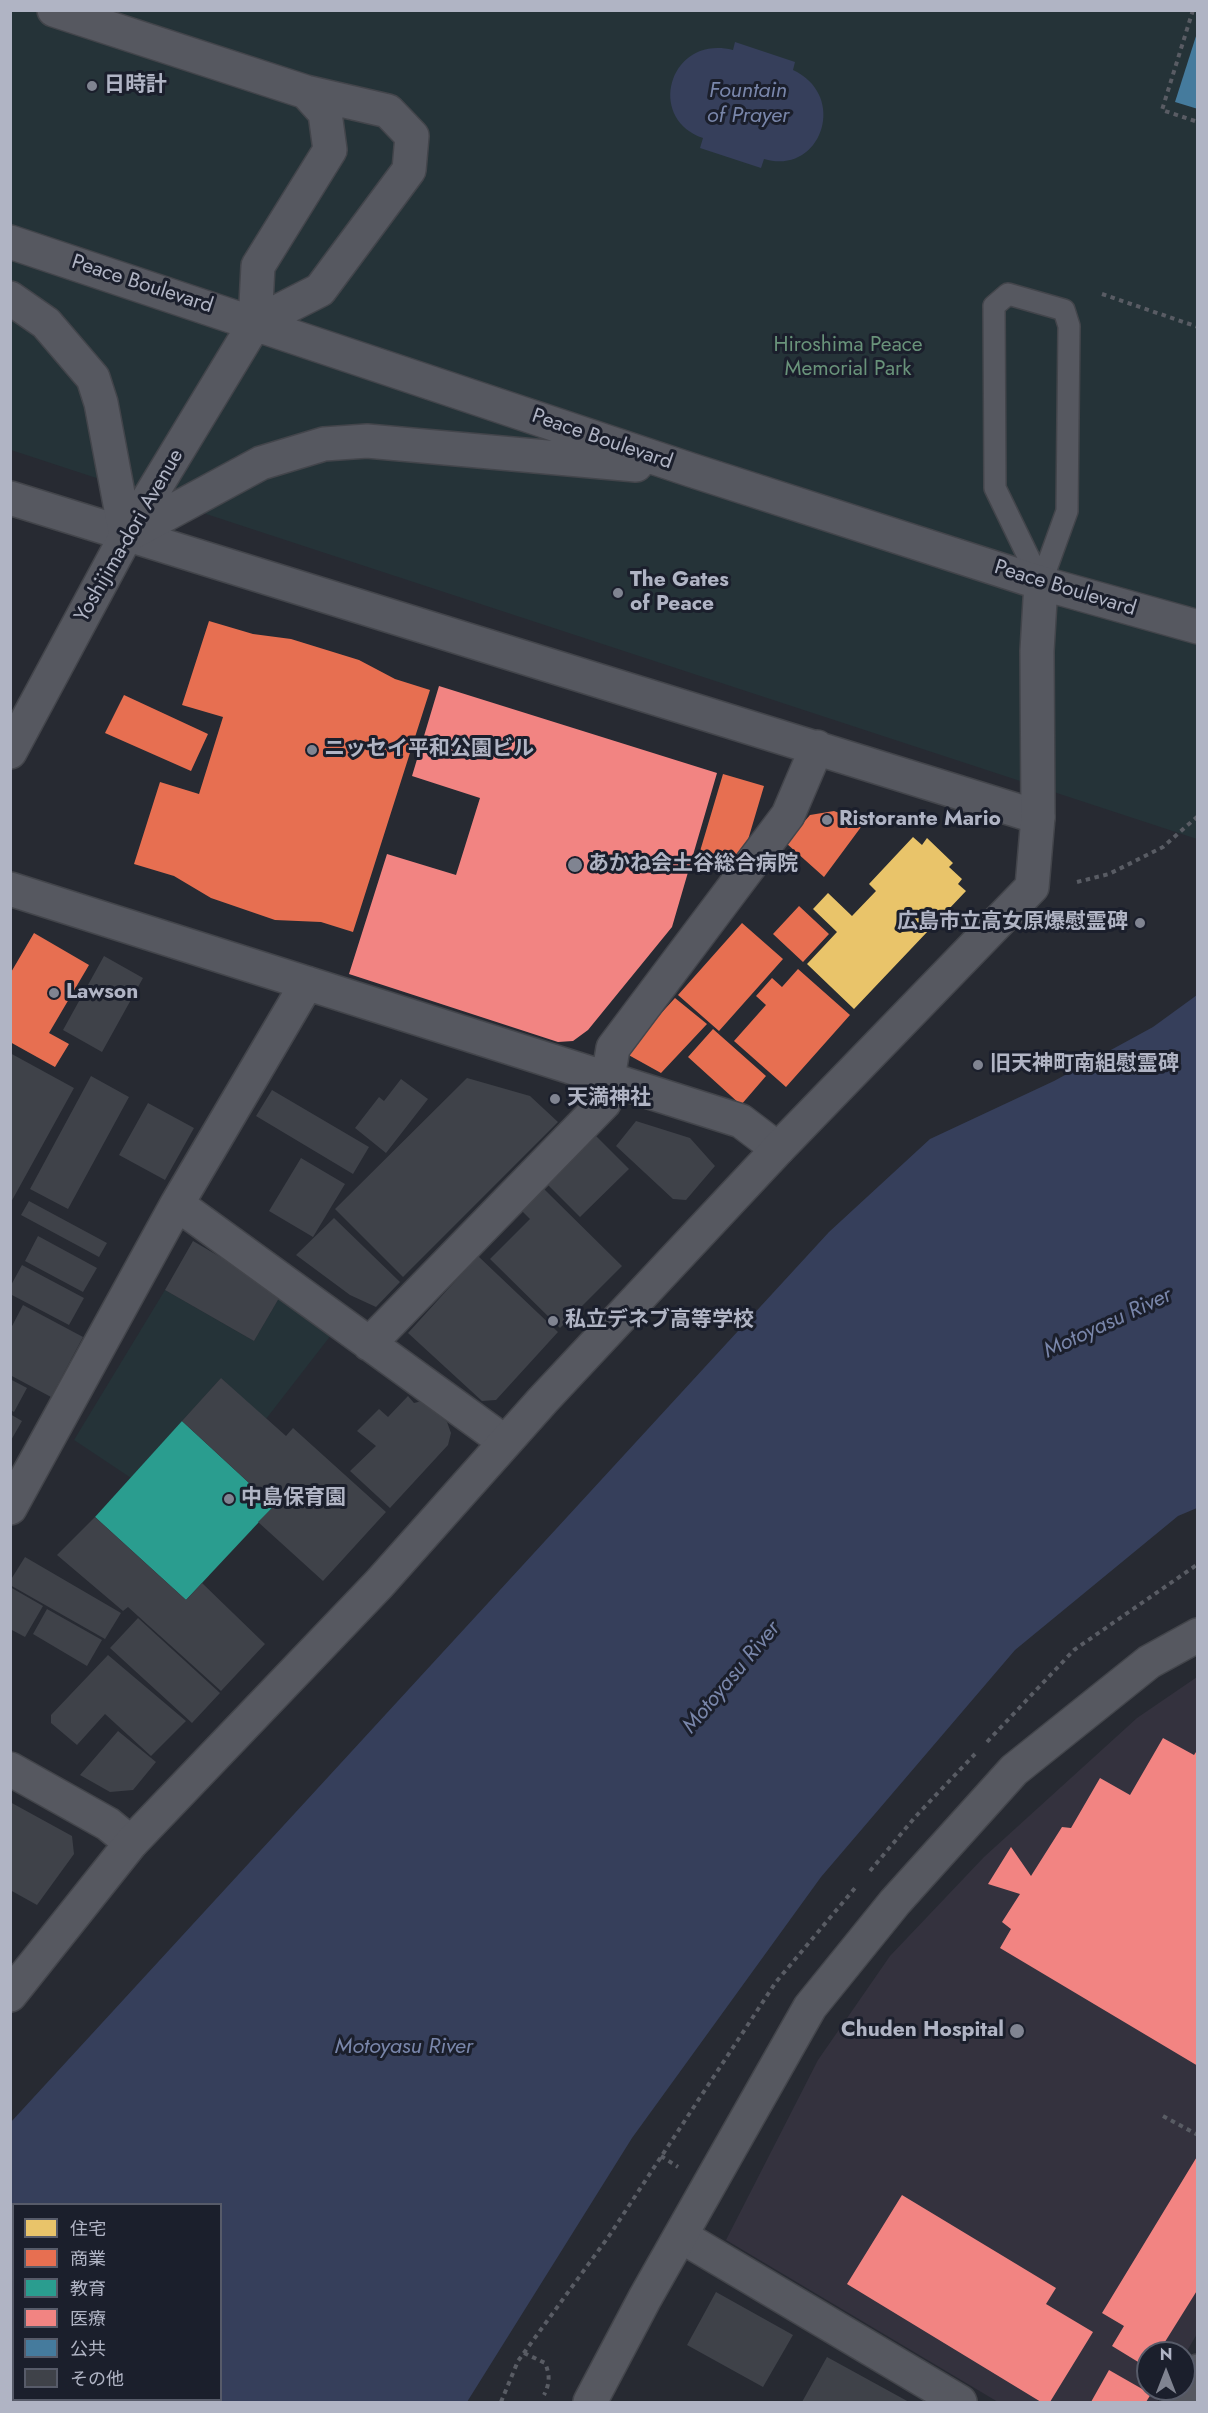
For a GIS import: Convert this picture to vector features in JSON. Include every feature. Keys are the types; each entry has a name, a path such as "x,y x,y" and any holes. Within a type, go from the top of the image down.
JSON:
{"street":[{"path":"54,10 306,92 388,111 412,136 409,170 320,290 255,323 258,266 330,150 325,113 306,92"},
{"name":"Peace Boulevard","path":"10,242 691,470 1041,583 1197,627"},
{"path":"10,298 46,323 93,378 101,403 126,536"},
{"name":"Yoshijima-dori Avenue","path":"10,752 126,536 255,323"},
{"path":"126,536 261,463 324,444 367,441 691,470"},
{"path":"10,498 126,536 817,747 1038,817"},
{"path":"10,1995 131,1843 379,1584 505,1442 778,1149 1032,887 1038,817 1037,651 1041,583"},
{"path":"369,1344 604,1103 613,1048 788,815 817,747"},
{"path":"10,889 741,1120 778,1149"},
{"path":"10,1508 177,1204 307,983"},
{"path":"177,1204 505,1442"},
{"path":"590,2403 645,2298 810,2007 895,1902 1014,1770 1149,1662 1197,1635"},
{"path":"10,1769 108,1824 131,1843"},
{"path":"681,2236 960,2403"},
{"path":"1179,2403 1197,2371"}],"lane":[{"path":"1008,294 1064,310 1068,326 1067,511 1041,583 995,488 994,306 1008,294"}],"path":[{"path":"1193,10 1162,110 1197,122"},
{"path":"1102,294 1197,327"},
{"path":"1077,882 1109,874 1163,847 1197,816"},
{"path":"1164,2116 1197,2135"},
{"path":"661,2156 675,2165"},
{"path":"524,2353 546,2363 550,2374 549,2385 544,2395"}],"shaded area":[{"name":"Chuden Hospital","path":"1197,1677 1197,2334 1193,2341 1136,2341 1136,2401 1157,2402 998,2402 726,2240 818,2060 890,1956 984,1857 1137,1718"}],"green space":[{"name":"Hiroshima Peace Memorial Park","path":"11,11 1197,11 1197,839 11,450"},
{"path":"165,1290 254,1341 282,1293 335,1330 266,1419 221,1378 131,1478 74,1440"}],"water":[{"name":"Fountain of Prayer","path":"735,42 795,62 793,70 810,82 820,97 823,114 821,131 813,145 800,156 784,161 764,159 761,168 700,148 703,138 685,128 674,114 670,97 673,80 681,66 694,54 711,48 733,50"},
{"name":"Motoyasu River","path":"1197,995 1197,1508 1178,1516 1015,1650 821,1877 632,2138 467,2402 11,2402 11,2122 829,1232 930,1139 1054,1081 1153,1027"}],"building: 住宅":[{"path":"913,837 922,845 927,838 953,863 949,867 962,879 958,884 966,891 854,1009 807,964 837,932 813,909 828,893 852,916 876,891 869,884"}],"building: 商業":[{"name":"ニッセイ平和公園ビル","path":"209,621 253,634 291,639 359,660 395,679 430,690 353,932 321,922 275,920 211,898 174,876 134,864 160,782 199,794 223,717 182,705"},
{"path":"124,695 208,734 191,771 105,733"},
{"path":"723,774 764,786 739,870 698,858"},
{"path":"834,811 864,823 824,877 786,843 810,815"},
{"path":"799,906 829,934 803,962 773,934"},
{"path":"742,923 783,959 719,1031 678,995"},
{"path":"34,933 89,965 49,1033 69,1044 55,1067 10,1042 10,974"},
{"path":"798,969 850,1015 786,1087 734,1041 766,1005 756,996 772,978 782,987"},
{"path":"675,998 707,1024 661,1073 625,1053"},
{"path":"713,1029 766,1076 741,1105 688,1057"}],"building: 教育":[{"path":"182,1421 274,1506 186,1600 95,1517"}],"building: 医療":[{"name":"あかね会土谷総合病院","path":"439,686 717,773 672,927 588,1030 573,1041 558,1042 349,974 387,854 456,875 480,798 412,776"},
{"path":"1163,1738 1194,1755 1198,1749 1198,2066 1000,1948 1011,1929 1002,1922 1020,1894 988,1884 1011,1847 1031,1876 1062,1827 1071,1828 1100,1778 1130,1795"},
{"path":"1198,2155 1198,2289 1166,2341 1136,2341 1136,2361 1112,2346 1124,2326 1102,2313"},
{"path":"902,2195 1056,2288 1046,2304 1093,2332 1050,2402 1041,2402 847,2284"},
{"path":"1109,2370 1136,2385 1136,2401 1147,2401 1146,2402 1091,2402"}],"building: 公共":[{"path":"1198,33 1198,109 1175,102"}],"building: その他":[{"path":"104,956 143,978 102,1052 63,1030"},
{"path":"10,1053 74,1088 10,1204"},
{"path":"91,1076 129,1097 68,1209 30,1189"},
{"path":"467,1078 530,1096 558,1122 403,1277 335,1209"},
{"path":"401,1079 428,1099 386,1153 355,1128 379,1097 384,1101"},
{"path":"272,1090 369,1147 353,1174 256,1116"},
{"path":"148,1103 194,1128 165,1180 119,1155"},
{"path":"636,1121 690,1138 715,1166 686,1200 673,1199 616,1146"},
{"path":"595,1135 629,1169 580,1217 547,1184"},
{"path":"301,1158 345,1184 313,1237 269,1211"},
{"path":"544,1189 622,1266 560,1328 490,1259 530,1219 522,1211"},
{"path":"29,1201 107,1243 99,1257 21,1215"},
{"path":"334,1218 400,1282 376,1307 350,1295 296,1255"},
{"path":"38,1236 97,1268 83,1292 25,1261"},
{"path":"193,1241 282,1293 254,1341 165,1290"},
{"path":"478,1256 558,1332 496,1400 482,1401 408,1333"},
{"path":"22,1265 84,1298 69,1325 10,1294 10,1287"},
{"path":"23,1305 83,1337 51,1397 10,1375 10,1330"},
{"path":"221,1378 286,1436 293,1428 386,1512 323,1581 258,1522 274,1506 182,1421"},
{"path":"10,1379 27,1388 14,1412 10,1410"},
{"path":"408,1396 414,1403 422,1401 447,1422 451,1433 448,1445 390,1508 350,1471 376,1446 357,1431 379,1409 388,1417"},
{"path":"10,1414 22,1421 10,1442"},
{"path":"95,1517 186,1600 202,1583 265,1644 221,1691 128,1607 123,1611 57,1555"},
{"path":"25,1557 121,1613 105,1639 10,1585 10,1581"},
{"path":"10,1587 43,1606 25,1637 10,1629"},
{"path":"47,1609 102,1640 87,1666 33,1634"},
{"path":"138,1618 220,1693 192,1723 110,1648"},
{"path":"108,1655 186,1721 151,1756 105,1714 77,1745 51,1723 51,1715"},
{"path":"118,1731 156,1762 133,1790 110,1792 80,1775"},
{"path":"10,1802 72,1836 74,1854 37,1905 10,1890"},
{"path":"716,2292 793,2335 763,2387 687,2345"},
{"path":"827,2357 909,2402 802,2402"}],"place":[{"name":"日時計","path":"92,86"},
{"name":"The Gates of Peace","path":"618,593"},
{"name":"ニッセイ平和公園ビル","path":"312,750"},
{"name":"Ristorante Mario","path":"827,820"},
{"name":"あかね会土谷総合病院","path":"575,865"},
{"name":"広島市立高女原爆慰霊碑","path":"1140,923"},
{"name":"Lawson","path":"54,993"},
{"name":"旧天神町南組慰霊碑","path":"978,1065"},
{"name":"天満神社","path":"555,1099"},
{"name":"私立デネブ高等学校","path":"553,1321"},
{"name":"中島保育園","path":"229,1499"},
{"name":"Chuden Hospital","path":"1017,2031"}]}
